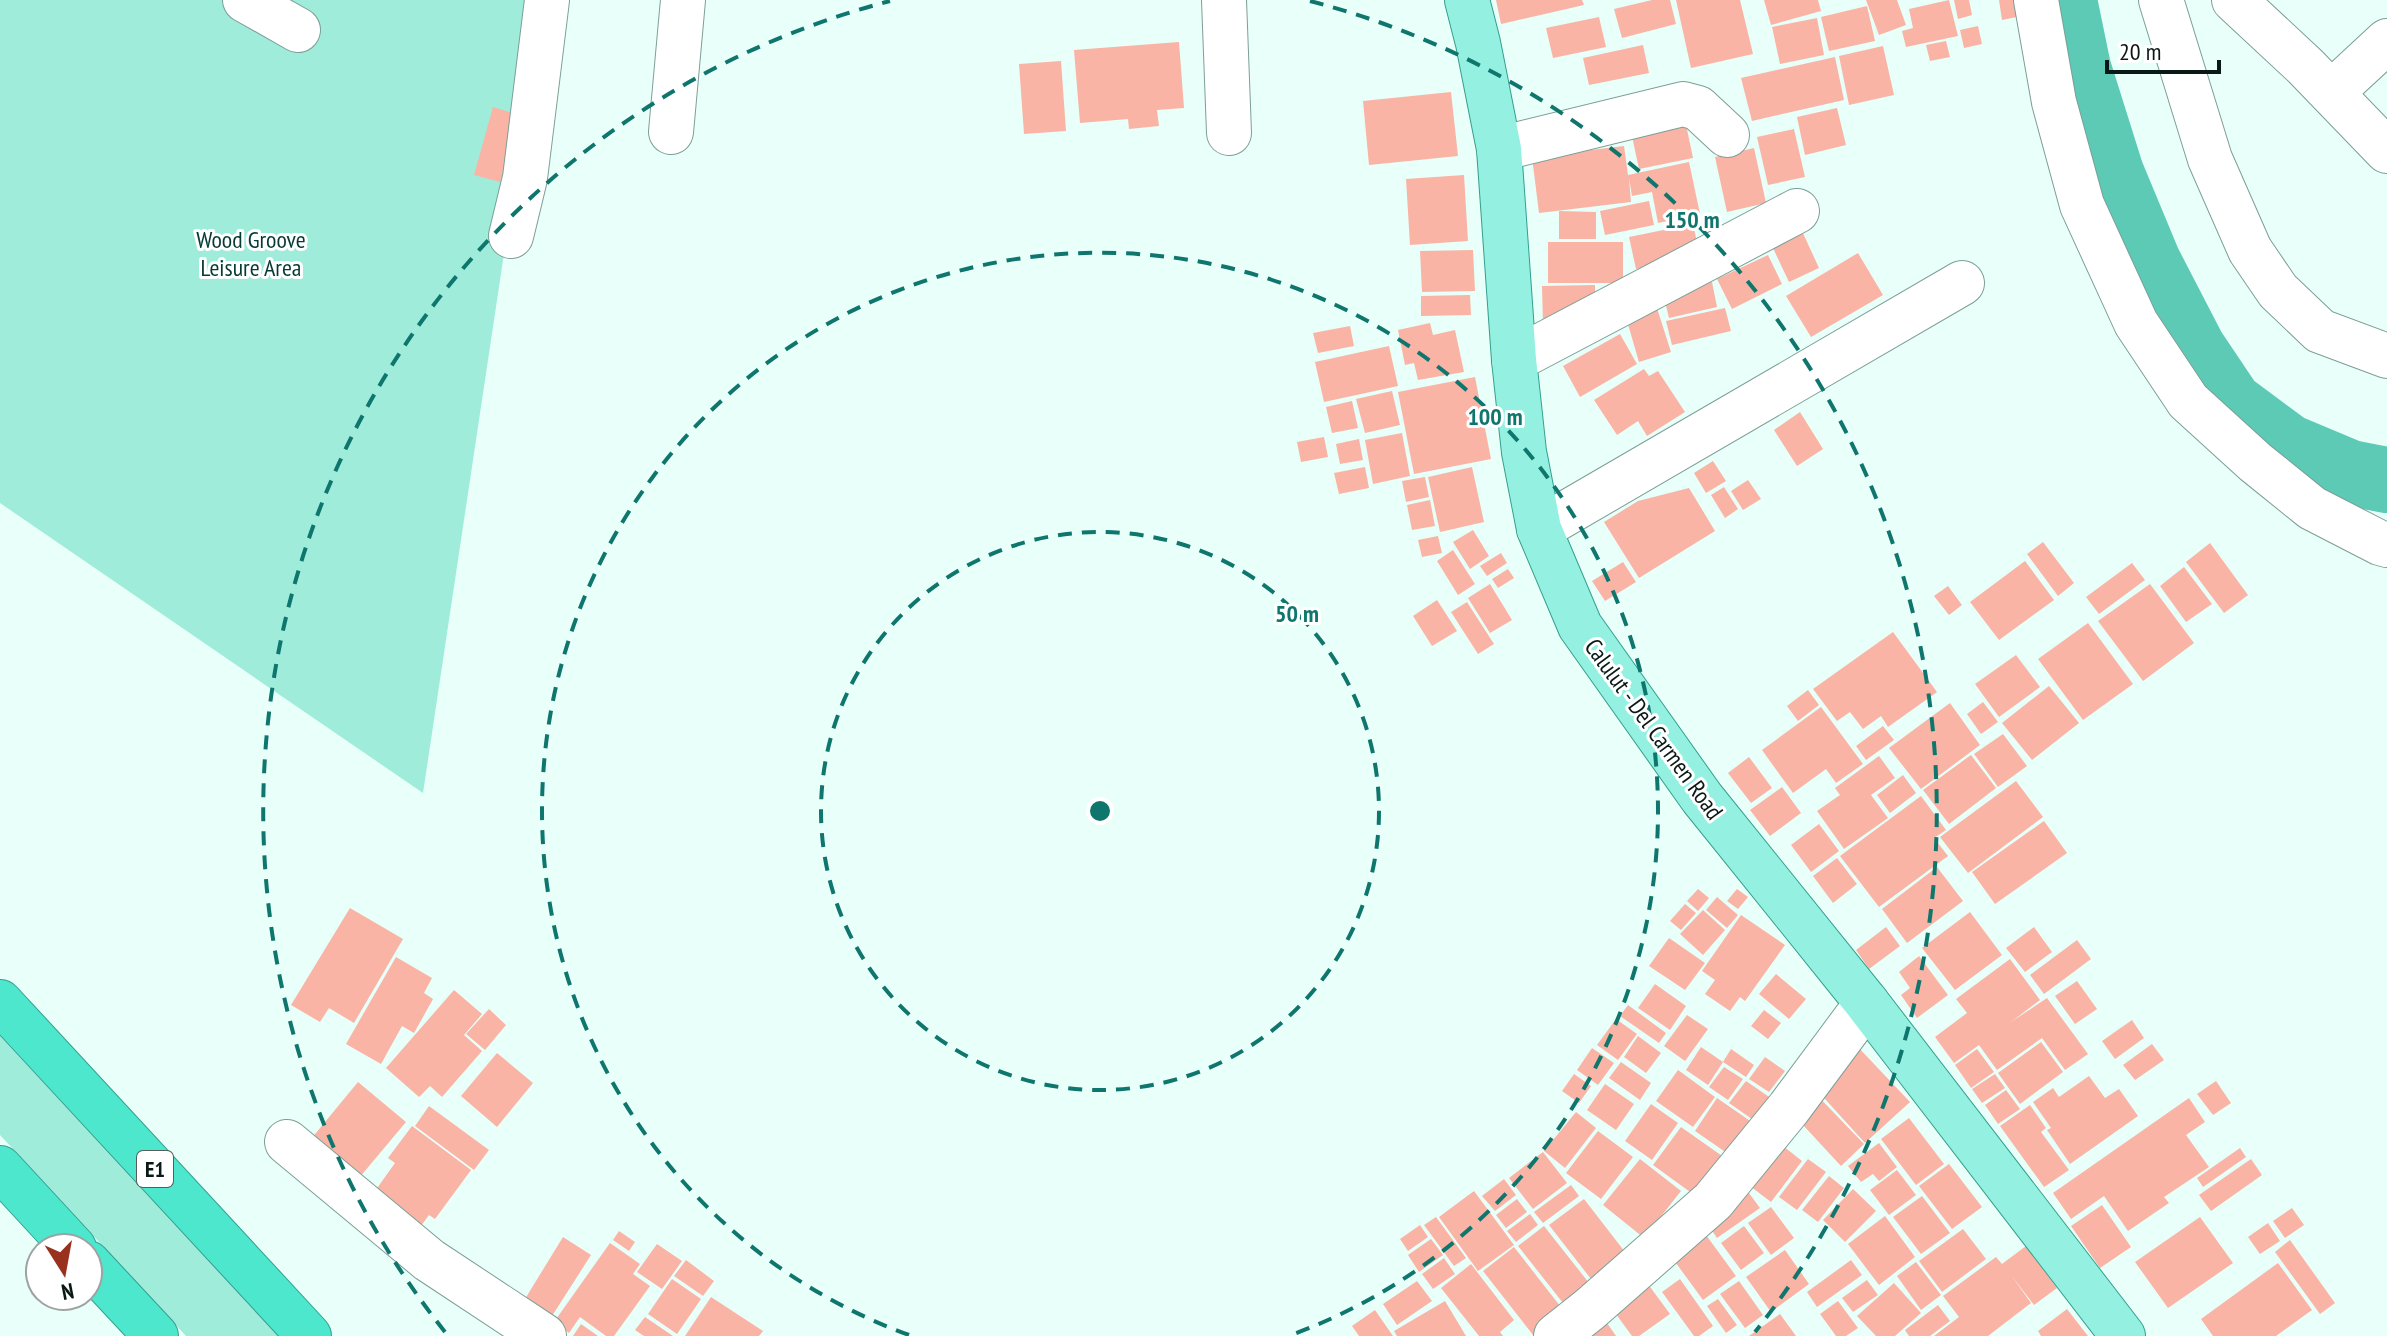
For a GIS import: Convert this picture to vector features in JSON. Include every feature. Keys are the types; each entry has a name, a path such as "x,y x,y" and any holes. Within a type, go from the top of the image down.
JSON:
{"highway":[{"name":"E1","path":"0,1002 309,1336"},
{"path":"0,1168 59,1232"},
{"path":"104,1280 156,1336"}],"main road":[{"name":"Calulut - Del Carmen Road","path":"1467,0 1499,149 1514,360 1524,452 1539,529 1580,626 1702,798 1867,1003 2123,1336"}],"street":[{"path":"245,0 298,30"},
{"path":"511,236 525,178 547,0"},
{"path":"671,132 683,0"},
{"path":"1224,0 1229,133"},
{"path":"2036,0 2054,102 2082,205 2136,323 2188,401 2255,462 2312,508 2387,545"},
{"path":"2161,0 2210,159 2250,250 2278,291 2320,331 2387,356"},
{"path":"2234,0 2387,151"},
{"path":"2331,93 2387,41"},
{"path":"1499,149 1683,104 1698,108 1727,135"},
{"path":"1514,360 1797,211"},
{"path":"1539,529 1962,283"},
{"path":"1556,1336 1713,1201 1789,1108 1867,1003"},
{"path":"287,1142 429,1260 544,1336"}],"green space":[{"name":"Wood Groove Leisure Area","path":"0,0 535,0 523,127 423,793 0,503"},
{"path":"0,1025 296,1336 186,1336 104,1247 104,1232 90,1232 0,1135"}],"building":[{"path":"1496,0 1582,0 1584,5 1501,24"},
{"path":"1652,0 1670,0 1676,24 1622,38 1614,9"},
{"path":"1676,0 1740,0 1753,54 1691,68"},
{"path":"1764,0 1818,0 1821,11 1771,25"},
{"path":"1866,0 1897,0 1906,25 1879,35"},
{"path":"1949,0 1958,36 1906,47 1902,31 1913,28 1909,9"},
{"path":"1954,0 1969,0 1972,15 1958,19"},
{"path":"1999,0 2019,0 2022,16 2002,20"},
{"path":"1867,6 1875,41 1829,51 1821,17"},
{"path":"1599,17 1606,47 1553,58 1546,28"},
{"path":"1817,18 1824,55 1780,64 1772,27"},
{"path":"1978,26 1982,44 1964,48 1960,30"},
{"path":"1946,41 1950,57 1930,61 1926,45"},
{"path":"1179,42 1184,108 1157,110 1159,126 1129,129 1128,119 1080,123 1074,50"},
{"path":"1643,45 1649,73 1589,85 1583,58"},
{"path":"1883,46 1894,95 1849,105 1839,56"},
{"path":"1835,57 1844,100 1752,121 1741,78"},
{"path":"1061,61 1066,131 1024,134 1019,64"},
{"path":"1451,92 1458,156 1369,165 1363,101"},
{"path":"493,107 519,115 500,182 474,175"},
{"path":"1837,108 1846,145 1805,155 1797,117"},
{"path":"1684,115 1693,158 1639,169 1630,127"},
{"path":"1794,129 1805,177 1768,185 1757,137"},
{"path":"1624,146 1628,175 1689,162 1700,214 1658,223 1652,192 1632,196 1629,178 1631,202 1539,213 1532,157"},
{"path":"1754,148 1766,203 1727,212 1715,157"},
{"path":"1464,175 1468,241 1410,245 1406,179"},
{"path":"1649,201 1654,225 1605,235 1600,211"},
{"path":"1559,211 1596,212 1596,239 1559,239"},
{"path":"1693,224 1700,256 1636,269 1629,237"},
{"path":"1802,231 1819,268 1789,282 1772,246"},
{"path":"1548,242 1623,242 1623,283 1548,283"},
{"path":"1473,250 1475,291 1422,292 1420,251"},
{"path":"1858,253 1883,295 1811,337 1786,296"},
{"path":"1768,255 1782,284 1732,309 1717,279"},
{"path":"1712,282 1717,307 1669,318 1663,293"},
{"path":"1595,285 1595,303 1543,325 1542,286"},
{"path":"1470,295 1471,315 1421,316 1421,296"},
{"path":"1656,305 1671,352 1639,362 1625,314"},
{"path":"1725,308 1731,331 1672,345 1666,321"},
{"path":"1430,323 1433,335 1455,330 1464,372 1418,380 1414,363 1405,365 1398,330"},
{"path":"1350,326 1354,346 1318,353 1313,333"},
{"path":"1620,334 1637,364 1580,397 1563,366"},
{"path":"1389,346 1398,386 1324,402 1315,362"},
{"path":"1644,369 1649,376 1658,371 1685,412 1647,436 1638,421 1617,435 1594,400"},
{"path":"1475,377 1491,459 1414,474 1398,392"},
{"path":"1392,391 1400,425 1365,433 1356,399"},
{"path":"1352,401 1358,428 1332,433 1326,407"},
{"path":"1800,412 1823,449 1797,466 1774,430"},
{"path":"1402,433 1410,476 1373,484 1365,440"},
{"path":"1324,437 1328,457 1301,462 1297,442"},
{"path":"1359,439 1363,460 1340,464 1336,444"},
{"path":"1713,461 1726,481 1706,493 1694,473"},
{"path":"1365,467 1369,488 1339,494 1334,473"},
{"path":"1472,467 1484,522 1440,532 1428,477"},
{"path":"1425,477 1429,497 1406,502 1402,481"},
{"path":"1748,480 1761,499 1743,510 1731,491"},
{"path":"1724,487 1738,509 1725,518 1711,495"},
{"path":"1689,488 1715,531 1639,578 1604,522 1638,501"},
{"path":"1430,500 1435,526 1412,530 1407,505"},
{"path":"1473,530 1489,556 1470,569 1453,542"},
{"path":"1438,536 1442,553 1422,557 1418,540"},
{"path":"2043,542 2074,583 2058,596 2027,554"},
{"path":"2210,543 2248,595 2224,613 2186,562"},
{"path":"1453,550 1475,584 1458,595 1437,561"},
{"path":"1501,553 1507,563 1487,576 1480,566"},
{"path":"2025,561 2054,600 1999,640 1970,602"},
{"path":"1623,562 1636,582 1605,601 1592,581"},
{"path":"2132,563 2145,580 2099,614 2086,597"},
{"path":"2184,567 2212,604 2186,622 2160,586"},
{"path":"1508,569 1514,578 1498,588 1492,579"},
{"path":"1490,584 1512,620 1490,633 1468,598"},
{"path":"2150,584 2194,643 2143,681 2098,621"},
{"path":"1948,586 1962,605 1949,615 1934,596"},
{"path":"1437,600 1457,631 1432,646 1413,616"},
{"path":"1467,602 1494,644 1478,654 1451,612"},
{"path":"2088,623 2133,684 2083,720 2038,659"},
{"path":"1893,632 1937,692 1888,727 1881,716 1863,729 1850,712 1837,721 1813,689"},
{"path":"2016,655 2040,687 1999,717 1975,684"},
{"path":"2049,686 2079,723 2032,760 2002,723"},
{"path":"1808,690 1819,705 1798,721 1787,706"},
{"path":"1983,702 1998,722 1981,734 1967,714"},
{"path":"1950,703 1980,745 1921,789 1889,748"},
{"path":"1821,707 1863,764 1836,783 1826,769 1793,793 1762,750"},
{"path":"1883,726 1894,740 1866,760 1856,746"},
{"path":"2003,734 2027,766 1998,787 1974,754"},
{"path":"1971,755 1996,788 1949,824 1923,790"},
{"path":"1879,756 1895,778 1871,795 1888,818 1844,849 1817,811 1840,795 1835,788"},
{"path":"1749,757 1772,788 1751,803 1728,773"},
{"path":"1903,775 1916,793 1890,813 1877,795"},
{"path":"2016,781 2043,817 1968,873 1940,837"},
{"path":"1782,787 1801,813 1770,836 1750,810"},
{"path":"1921,796 1946,830 1934,838 1948,856 1879,907 1840,856"},
{"path":"2044,821 2067,853 1995,904 1972,872"},
{"path":"1819,824 1839,851 1811,872 1791,845"},
{"path":"1837,858 1857,884 1833,903 1813,876"},
{"path":"1937,867 1963,901 1907,943 1882,909"},
{"path":"1698,889 1709,898 1698,911 1687,901"},
{"path":"1737,889 1748,897 1738,909 1727,901"},
{"path":"1717,897 1738,915 1727,928 1706,910"},
{"path":"1685,904 1696,913 1681,930 1670,921"},
{"path":"350,908 403,939 354,1023 329,1008 320,1022 291,1005"},
{"path":"1703,910 1725,930 1703,955 1680,934"},
{"path":"1970,912 2002,955 1955,990 1922,948"},
{"path":"1741,915 1785,945 1745,1001 1740,997 1730,1011 1705,994 1715,980 1702,971"},
{"path":"1886,927 1900,946 1869,969 1856,950"},
{"path":"2034,927 2052,952 2025,972 2006,948"},
{"path":"1669,938 1705,963 1685,990 1649,966"},
{"path":"2077,940 2091,959 2044,994 2030,975"},
{"path":"1919,956 1948,995 1917,1018 1901,995 1910,988 1899,972"},
{"path":"396,957 432,978 424,993 433,999 414,1033 402,1026 381,1064 346,1044"},
{"path":"2010,959 2040,1000 2011,1022 2047,998 2088,1054 2065,1070 2042,1038 1997,1070 1979,1045 1954,1063 1935,1037 1967,1013 1956,999"},
{"path":"1776,974 1806,999 1789,1019 1759,994"},
{"path":"2077,981 2097,1009 2075,1024 2055,996"},
{"path":"1655,984 1686,1006 1670,1030 1638,1008"},
{"path":"454,990 482,1014 464,1035 482,1051 442,1097 430,1086 419,1097 386,1068"},
{"path":"1628,1005 1666,1033 1659,1043 1620,1016"},
{"path":"489,1009 506,1025 485,1050 466,1034"},
{"path":"1764,1010 1781,1023 1768,1039 1751,1026"},
{"path":"1687,1015 1708,1029 1685,1061 1664,1046"},
{"path":"1616,1019 1637,1034 1618,1060 1597,1045"},
{"path":"2132,1020 2144,1038 2115,1059 2102,1041"},
{"path":"1638,1036 1661,1053 1646,1073 1624,1057"},
{"path":"2041,1042 2063,1072 2020,1104 1998,1073"},
{"path":"2152,1044 2164,1060 2135,1080 2123,1065"},
{"path":"1857,1046 1910,1102 1865,1143 1815,1088"},
{"path":"1701,1047 1723,1062 1708,1085 1686,1070"},
{"path":"1592,1048 1614,1063 1598,1085 1577,1070"},
{"path":"1731,1049 1754,1065 1746,1077 1723,1062"},
{"path":"1977,1049 1994,1072 1971,1088 1955,1065"},
{"path":"497,1053 533,1083 497,1127 461,1096"},
{"path":"1765,1057 1785,1071 1769,1092 1749,1079"},
{"path":"1621,1062 1651,1083 1640,1100 1609,1078"},
{"path":"1724,1067 1743,1079 1728,1100 1709,1087"},
{"path":"1678,1070 1715,1097 1693,1127 1656,1101"},
{"path":"1574,1074 1591,1086 1579,1103 1562,1091"},
{"path":"1995,1074 2005,1088 1982,1103 1972,1089"},
{"path":"2089,1076 2105,1098 2119,1089 2138,1116 2070,1164 2033,1102 2053,1088 2059,1097"},
{"path":"1746,1081 1775,1101 1759,1124 1729,1103"},
{"path":"2216,1081 2231,1103 2213,1115 2197,1094"},
{"path":"358,1082 406,1122 359,1178 311,1139"},
{"path":"1605,1084 1634,1104 1616,1130 1587,1110"},
{"path":"1812,1090 1864,1144 1841,1166 1790,1111"},
{"path":"2006,1090 2020,1109 1998,1124 1985,1105"},
{"path":"1717,1098 1756,1125 1734,1158 1695,1131"},
{"path":"2189,1098 2205,1122 2186,1135 2209,1167 2164,1197 2169,1203 2128,1231 2104,1196 2071,1219 2053,1193"},
{"path":"1651,1104 1678,1123 1652,1160 1625,1141"},
{"path":"2030,1105 2046,1128 2041,1132 2069,1170 2044,1187 2000,1126"},
{"path":"429,1106 489,1150 474,1170 415,1126"},
{"path":"1576,1112 1596,1128 1565,1168 1544,1151"},
{"path":"1909,1118 1944,1164 1916,1185 1881,1139"},
{"path":"412,1126 471,1170 435,1219 429,1215 412,1238 375,1191 395,1163 388,1158"},
{"path":"1681,1127 1725,1158 1697,1197 1653,1165"},
{"path":"1598,1131 1633,1157 1601,1199 1566,1173"},
{"path":"1778,1142 1802,1161 1771,1202 1746,1183"},
{"path":"1879,1143 1897,1167 1879,1181 1873,1174 1861,1182 1848,1166"},
{"path":"2240,1148 2246,1157 2203,1187 2197,1178"},
{"path":"1543,1152 1567,1183 1533,1209 1509,1178"},
{"path":"1640,1159 1681,1191 1644,1238 1603,1205"},
{"path":"1808,1159 1826,1172 1797,1210 1779,1197"},
{"path":"2251,1159 2262,1175 2211,1211 2199,1195"},
{"path":"1949,1164 1982,1207 1952,1229 1919,1186"},
{"path":"1897,1170 1916,1195 1889,1215 1870,1190"},
{"path":"1829,1176 1844,1188 1818,1222 1802,1210"},
{"path":"1504,1179 1516,1195 1495,1211 1482,1196"},
{"path":"1571,1185 1579,1196 1543,1223 1534,1212"},
{"path":"1853,1189 1876,1211 1845,1242 1823,1220"},
{"path":"1474,1191 1514,1245 1478,1271 1439,1217"},
{"path":"1749,1193 1760,1208 1717,1238 1707,1223"},
{"path":"1922,1196 1950,1233 1921,1254 1893,1217"},
{"path":"1517,1199 1527,1212 1506,1228 1496,1215"},
{"path":"1584,1199 1625,1252 1591,1279 1549,1225"},
{"path":"2102,1205 2131,1247 2100,1268 2071,1226"},
{"path":"1771,1207 1794,1238 1771,1255 1748,1223"},
{"path":"2292,1208 2304,1225 2285,1238 2273,1221"},
{"path":"1530,1214 1538,1225 1516,1242 1507,1231"},
{"path":"1885,1216 1915,1257 1879,1285 1848,1244"},
{"path":"1436,1217 1466,1258 1454,1266 1424,1225"},
{"path":"2200,1217 2233,1263 2168,1308 2135,1262"},
{"path":"2268,1223 2280,1241 2260,1254 2248,1237"},
{"path":"1420,1225 1428,1237 1408,1251 1400,1239"},
{"path":"1544,1226 1593,1288 1567,1308 1518,1246"},
{"path":"1744,1226 1764,1253 1741,1270 1721,1243"},
{"path":"1963,1229 1986,1259 1942,1292 1919,1261"},
{"path":"619,1231 635,1242 629,1251 613,1240"},
{"path":"1706,1235 1736,1276 1703,1300 1673,1259"},
{"path":"563,1237 591,1255 552,1316 525,1299"},
{"path":"1431,1239 1443,1255 1419,1272 1408,1255"},
{"path":"2290,1240 2335,1303 2320,1314 2275,1252"},
{"path":"610,1243 640,1264 633,1274 650,1286 614,1336 606,1336 580,1317 569,1333 554,1322"},
{"path":"657,1244 682,1261 662,1289 637,1272"},
{"path":"2026,1246 2057,1288 2034,1305 2011,1275 2031,1303 1988,1336 1934,1336 1959,1317 1943,1296 1996,1257 2002,1264"},
{"path":"1514,1247 1564,1311 1533,1335 1483,1271"},
{"path":"1785,1250 1809,1284 1771,1312 1746,1277"},
{"path":"1444,1258 1455,1274 1433,1289 1422,1274"},
{"path":"686,1260 714,1281 703,1296 674,1276"},
{"path":"1851,1260 1862,1275 1817,1307 1807,1292"},
{"path":"1916,1262 1941,1295 1921,1310 1897,1276"},
{"path":"2278,1263 2312,1310 2276,1336 2213,1336 2201,1319"},
{"path":"1471,1264 1514,1320 1500,1332 1503,1336 1479,1336 1441,1288"},
{"path":"672,1279 701,1299 677,1334 648,1314"},
{"path":"1680,1279 1713,1326 1699,1336 1694,1336 1662,1292"},
{"path":"1867,1280 1878,1295 1853,1312 1842,1298"},
{"path":"1417,1281 1432,1301 1397,1325 1383,1304"},
{"path":"1739,1281 1763,1315 1745,1328 1720,1294"},
{"path":"1894,1283 1921,1313 1895,1336 1876,1336 1857,1316"},
{"path":"1648,1284 1670,1314 1639,1336 1632,1336 1613,1310"},
{"path":"711,1297 763,1331 759,1336 685,1336"},
{"path":"1718,1299 1737,1325 1726,1333 1707,1306"},
{"path":"1445,1301 1466,1336 1397,1336 1394,1331"},
{"path":"1838,1301 1858,1328 1846,1336 1836,1336 1820,1314"},
{"path":"1938,1305 1950,1321 1930,1336 1909,1336 1905,1330"},
{"path":"2067,1309 2088,1336 2041,1336 2038,1331"},
{"path":"1375,1310 1393,1336 1359,1336 1352,1326"},
{"path":"1780,1314 1796,1336 1749,1336"},
{"path":"645,1317 673,1336 644,1336 635,1330"},
{"path":"1605,1320 1616,1336 1583,1336"},
{"path":"581,1324 598,1336 573,1336"}],"waterway":[{"path":"2064,0 2078,68 2111,173 2148,262 2193,349 2230,404 2288,447 2350,473 2387,480"}]}
